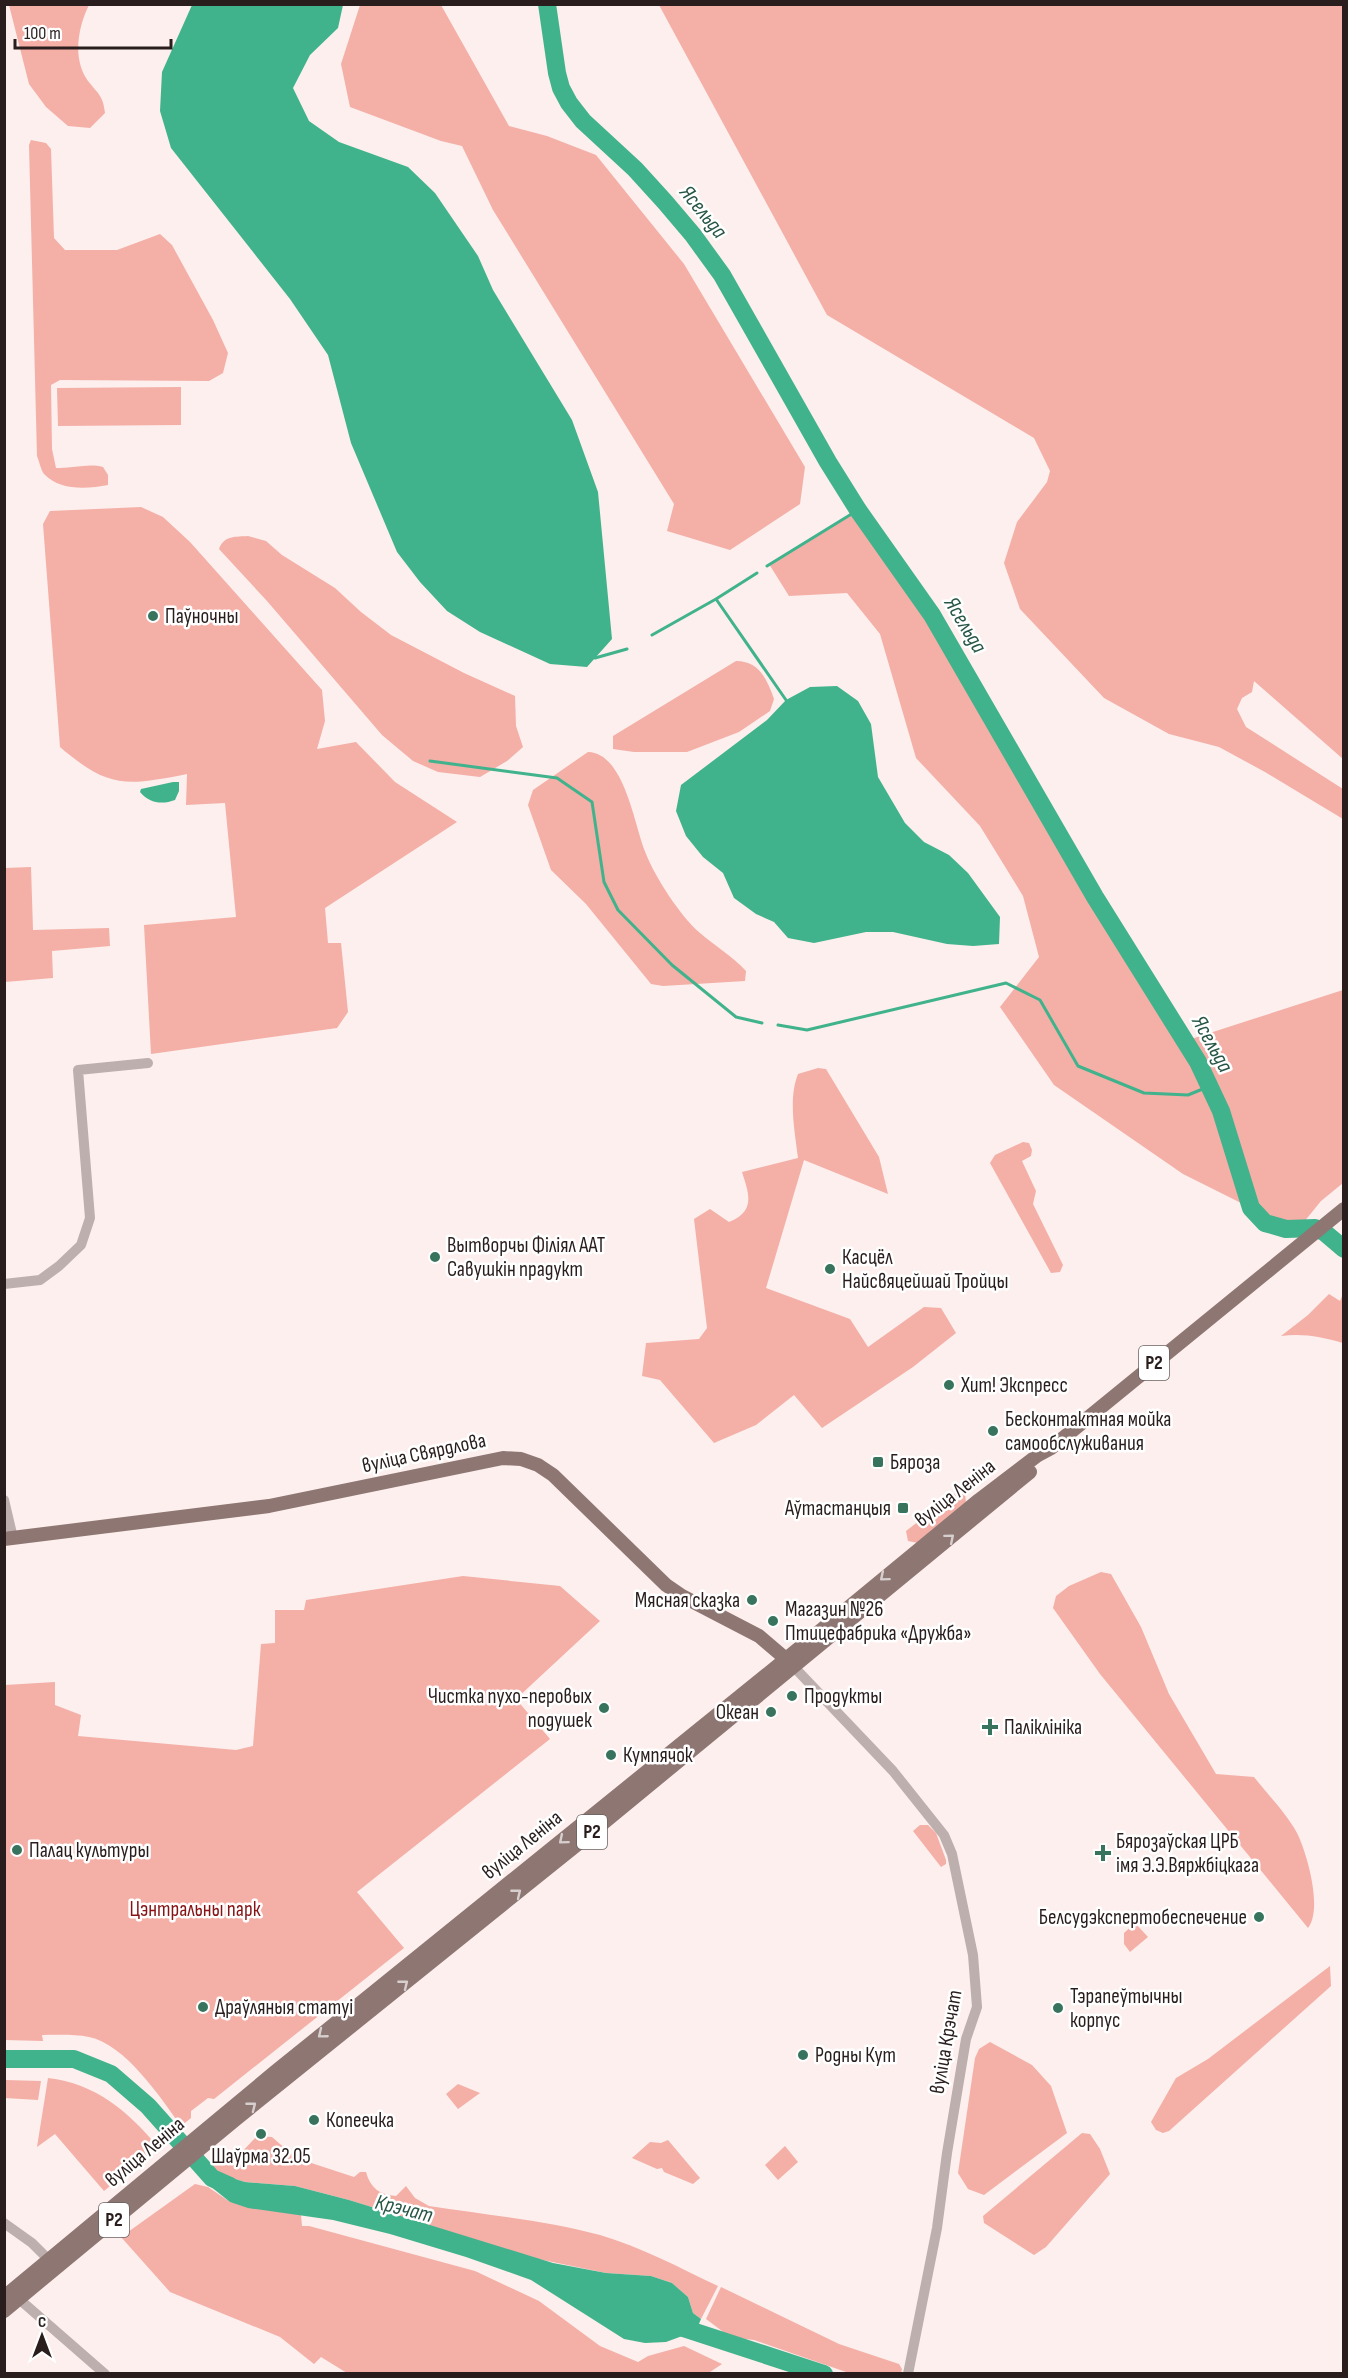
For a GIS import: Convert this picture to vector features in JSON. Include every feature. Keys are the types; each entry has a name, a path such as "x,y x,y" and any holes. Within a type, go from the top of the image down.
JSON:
{"main road":[{"name":"вуліца Леніна","path":"4,2311 12,2296 204,2138 1034,1468 1051,1448 1257,1277 1344,1209"},
{"name":"вуліца Свярдлова","path":"9,1538 269,1506 484,1461 503,1458 521,1459 538,1465 553,1475 666,1585 682,1596 759,1636 790,1663"}],"street":[{"path":"4,1284 40,1280 81,1245 90,1218 78,1070 148,1063"},
{"path":"4,1500 9,1538"},
{"name":"вуліца Крэчат","path":"790,1663 893,1771 944,1835 952,1854 973,1955 977,2007 966,2039 937,2228 908,2373"},
{"path":"4,2223 32,2243 52,2264"},
{"path":"12,2296 105,2373"}],"green space":[{"path":"9,5 89,5 82,23 78,53 83,72 101,98 105,113 90,128 68,126 46,107 29,84"},
{"path":"360,5 441,5 509,126 547,136 596,155 684,264 805,467 800,504 730,550 667,531 674,504 493,210 462,146 441,141 350,107 341,64"},
{"path":"659,5 1343,5 1343,759 1254,681 1252,692 1242,698 1237,709 1246,727 1343,789 1343,819 1219,747 1169,734 1104,698 1020,609 1004,563 1017,522 1047,482 1050,471 1034,438 827,315"},
{"path":"31,140 46,143 51,149 54,238 65,250 117,250 160,234 172,245 213,320 228,353 223,373 209,381 60,380 51,385 52,449 56,468 103,467 108,475 108,485 83,488 66,486 50,480 44,474 37,456 29,145"},
{"path":"181,387 181,425 58,426 57,388"},
{"path":"141,507 163,517 190,542 322,690 325,721 317,749 356,742 395,782 457,822 325,908 328,943 341,943 348,1012 337,1028 151,1054 144,925 236,917 225,803 186,805 187,774 148,781 119,781 92,771 60,747 43,524 50,511"},
{"path":"858,510 932,615 1095,897 1185,1041 1343,990 1343,1183 1321,1201 1299,1228 1286,1229 1265,1223 1251,1208 1183,1174 1054,1085 1000,1007 1039,957 1023,896 980,826 916,758 880,634 847,593 789,596 769,564"},
{"path":"248,536 266,541 282,555 335,588 391,635 464,673 515,696 516,726 523,747 507,761 480,777 438,772 413,761 382,735 267,601 219,549 227,539"},
{"path":"736,661 751,664 761,672 774,699 770,711 739,732 687,752 634,752 613,749 613,736"},
{"path":"588,752 601,756 611,764 619,777 646,854 669,896 693,926 746,971 745,981 663,986 651,984 586,904 551,870 528,805 533,790"},
{"path":"31,867 33,930 109,928 110,946 52,951 53,978 5,982 5,868"},
{"path":"818,1068 826,1069 879,1157 888,1194 804,1160 766,1288 850,1319 868,1347 924,1307 941,1308 956,1333 913,1367 822,1428 794,1395 756,1425 714,1443 660,1380 642,1376 646,1343 699,1339 707,1328 694,1219 710,1209 729,1222 738,1218 747,1207 748,1201 742,1172 798,1158 793,1116 795,1084 798,1074"},
{"path":"1023,1142 1029,1143 1032,1150 1031,1156 1022,1161 1036,1191 1033,1204 1063,1265 1060,1272 1051,1273 990,1163 995,1155"},
{"path":"1329,1294 1340,1301 1343,1294 1343,1343 1312,1336 1281,1336 1308,1315"},
{"path":"959,1490 965,1493 966,1503 918,1543 908,1541 906,1531"},
{"path":"1101,1572 1111,1574 1141,1627 1169,1694 1216,1774 1254,1777 1293,1826 1305,1854 1312,1881 1314,1908 1308,1928 1100,1674 1053,1608 1056,1596 1069,1586"},
{"name":"Цэнтральны парк","path":"463,1576 560,1586 600,1621 516,1699 550,1739 357,1892 404,1948 214,2099 208,2098 191,2111 191,2118 181,2126 129,2061 102,2042 77,2035 42,2035 43,2041 5,2040 5,1685 55,1682 55,1705 81,1715 78,1736 236,1750 253,1746 261,1644 275,1643 275,1610 304,1610 306,1600"},
{"path":"920,1825 928,1825 936,1833 946,1860 946,1864 941,1867 913,1831"},
{"path":"1135,1923 1148,1937 1130,1952 1124,1944 1124,1933"},
{"path":"1330,1966 1331,1986 1169,2131 1163,2133 1156,2130 1151,2122 1176,2078 1208,2059"},
{"path":"990,2042 1032,2065 1051,2086 1067,2133 984,2195 968,2189 958,2173 975,2058 979,2049"},
{"path":"48,2078 81,2086 110,2101 135,2122 158,2147 104,2191 55,2134 37,2147"},
{"path":"5,2080 41,2081 38,2100 5,2098"},
{"path":"458,2084 480,2093 458,2109 446,2094"},
{"path":"1082,2133 1090,2134 1100,2149 1110,2174 1046,2247 1034,2255 984,2223 983,2216"},
{"path":"257,2136 272,2137 296,2158 354,2177 360,2172 366,2172 376,2190 385,2194 396,2196 406,2186 415,2198 429,2206 537,2222 600,2235 645,2252 718,2286 701,2319 693,2313 688,2297 672,2283 651,2276 606,2273 533,2258 349,2200 295,2186 245,2182 212,2172 207,2168 215,2161 215,2156 238,2156"},
{"path":"668,2140 700,2178 693,2184 664,2172 662,2168 657,2169 632,2158 650,2142 661,2143"},
{"path":"785,2146 798,2162 778,2180 765,2165"},
{"path":"195,2184 208,2187 230,2202 301,2215 302,2226 475,2271 539,2301 600,2346 638,2362 648,2356 684,2346 722,2364 707,2374 347,2373 321,2357 314,2364 280,2337 170,2292 121,2237"},
{"path":"721,2287 839,2344 899,2364 902,2369 901,2373 849,2373 754,2340 730,2337 706,2319"}],"shaded area":[{"path":"192,5 343,5 338,28 310,55 293,88 309,121 339,142 408,167 435,193 478,256 493,290 572,420 598,492 612,639 587,667 550,664 480,632 447,611 420,582 397,552 351,443 328,355 290,299 171,148 160,111 162,72"},
{"path":"837,686 858,701 871,724 878,777 905,823 924,842 949,855 968,873 1000,917 999,944 973,946 947,944 893,932 866,932 814,943 788,938 774,922 756,914 734,898 723,873 703,857 686,836 676,811 681,785 767,720 786,700 810,687"},
{"path":"179,782 179,791 175,800 170,802 152,801 140,792 141,789"},
{"path":"212,2172 245,2182 295,2186 349,2200 553,2263 606,2273 651,2276 672,2283 688,2297 693,2313 701,2319 693,2338 685,2335 666,2342 645,2343 624,2339 531,2280 466,2257 333,2220 248,2208 230,2202 205,2182 206,2176"}],"waterway":[{"name":"Ясельда","path":"547,4 557,73 561,88 569,103 583,121 635,169 665,202 722,275 828,462 858,510 932,615 1095,897 1198,1062 1221,1111 1251,1208 1265,1223 1286,1229 1315,1228 1324,1232 1344,1249"},
{"path":"767,566 858,510"},
{"path":"652,635 757,573"},
{"path":"716,599 786,700"},
{"path":"595,658 627,649"},
{"path":"430,761 557,778 592,802 604,882 618,910 672,965 736,1017 762,1023"},
{"path":"778,1025 807,1030 1006,983 1040,1000 1078,1066 1144,1093 1188,1095 1210,1086"},
{"name":"Крэчат","path":"4,2059 74,2059 111,2074 148,2106 212,2178 230,2186"},
{"name":"Крэчат","path":"674,2325 824,2374"}],"place":[{"name":"Паўночны","path":"153,616"},
{"name":"Вытворчы Філіял ААТ Савушкін прадукт","path":"435,1257"},
{"name":"Касцёл Найсвяцейшай Тройцы","path":"830,1269"},
{"name":"Хит! Экспресс","path":"949,1385"},
{"name":"Бесконтактная мойка самообслуживания","path":"993,1431"},
{"name":"Бяроза","path":"878,1462"},
{"name":"Аўтастанцыя","path":"903,1508"},
{"name":"Мясная сказка","path":"752,1600"},
{"name":"Магазин №26 Птицефабрика «Дружба»","path":"773,1621"},
{"name":"Продукты","path":"792,1696"},
{"name":"Чистка пухо-перовых подушек","path":"604,1708"},
{"name":"Океан","path":"771,1712"},
{"name":"Паліклініка","path":"990,1727"},
{"name":"Кумпячок","path":"611,1755"},
{"name":"Палац культуры","path":"17,1850"},
{"name":"Бярозаўская ЦРБ імя Э.Э.Вяржбіцкага","path":"1103,1853"},
{"name":"Белсудэкспертобеспечение","path":"1259,1917"},
{"name":"Драўляныя статуі","path":"203,2007"},
{"name":"Тэрапеўтычны корпус","path":"1058,2008"},
{"name":"Родны Кут","path":"803,2055"},
{"name":"Копеечка","path":"314,2120"},
{"name":"Шаўрма 32.05","path":"261,2134"}]}
